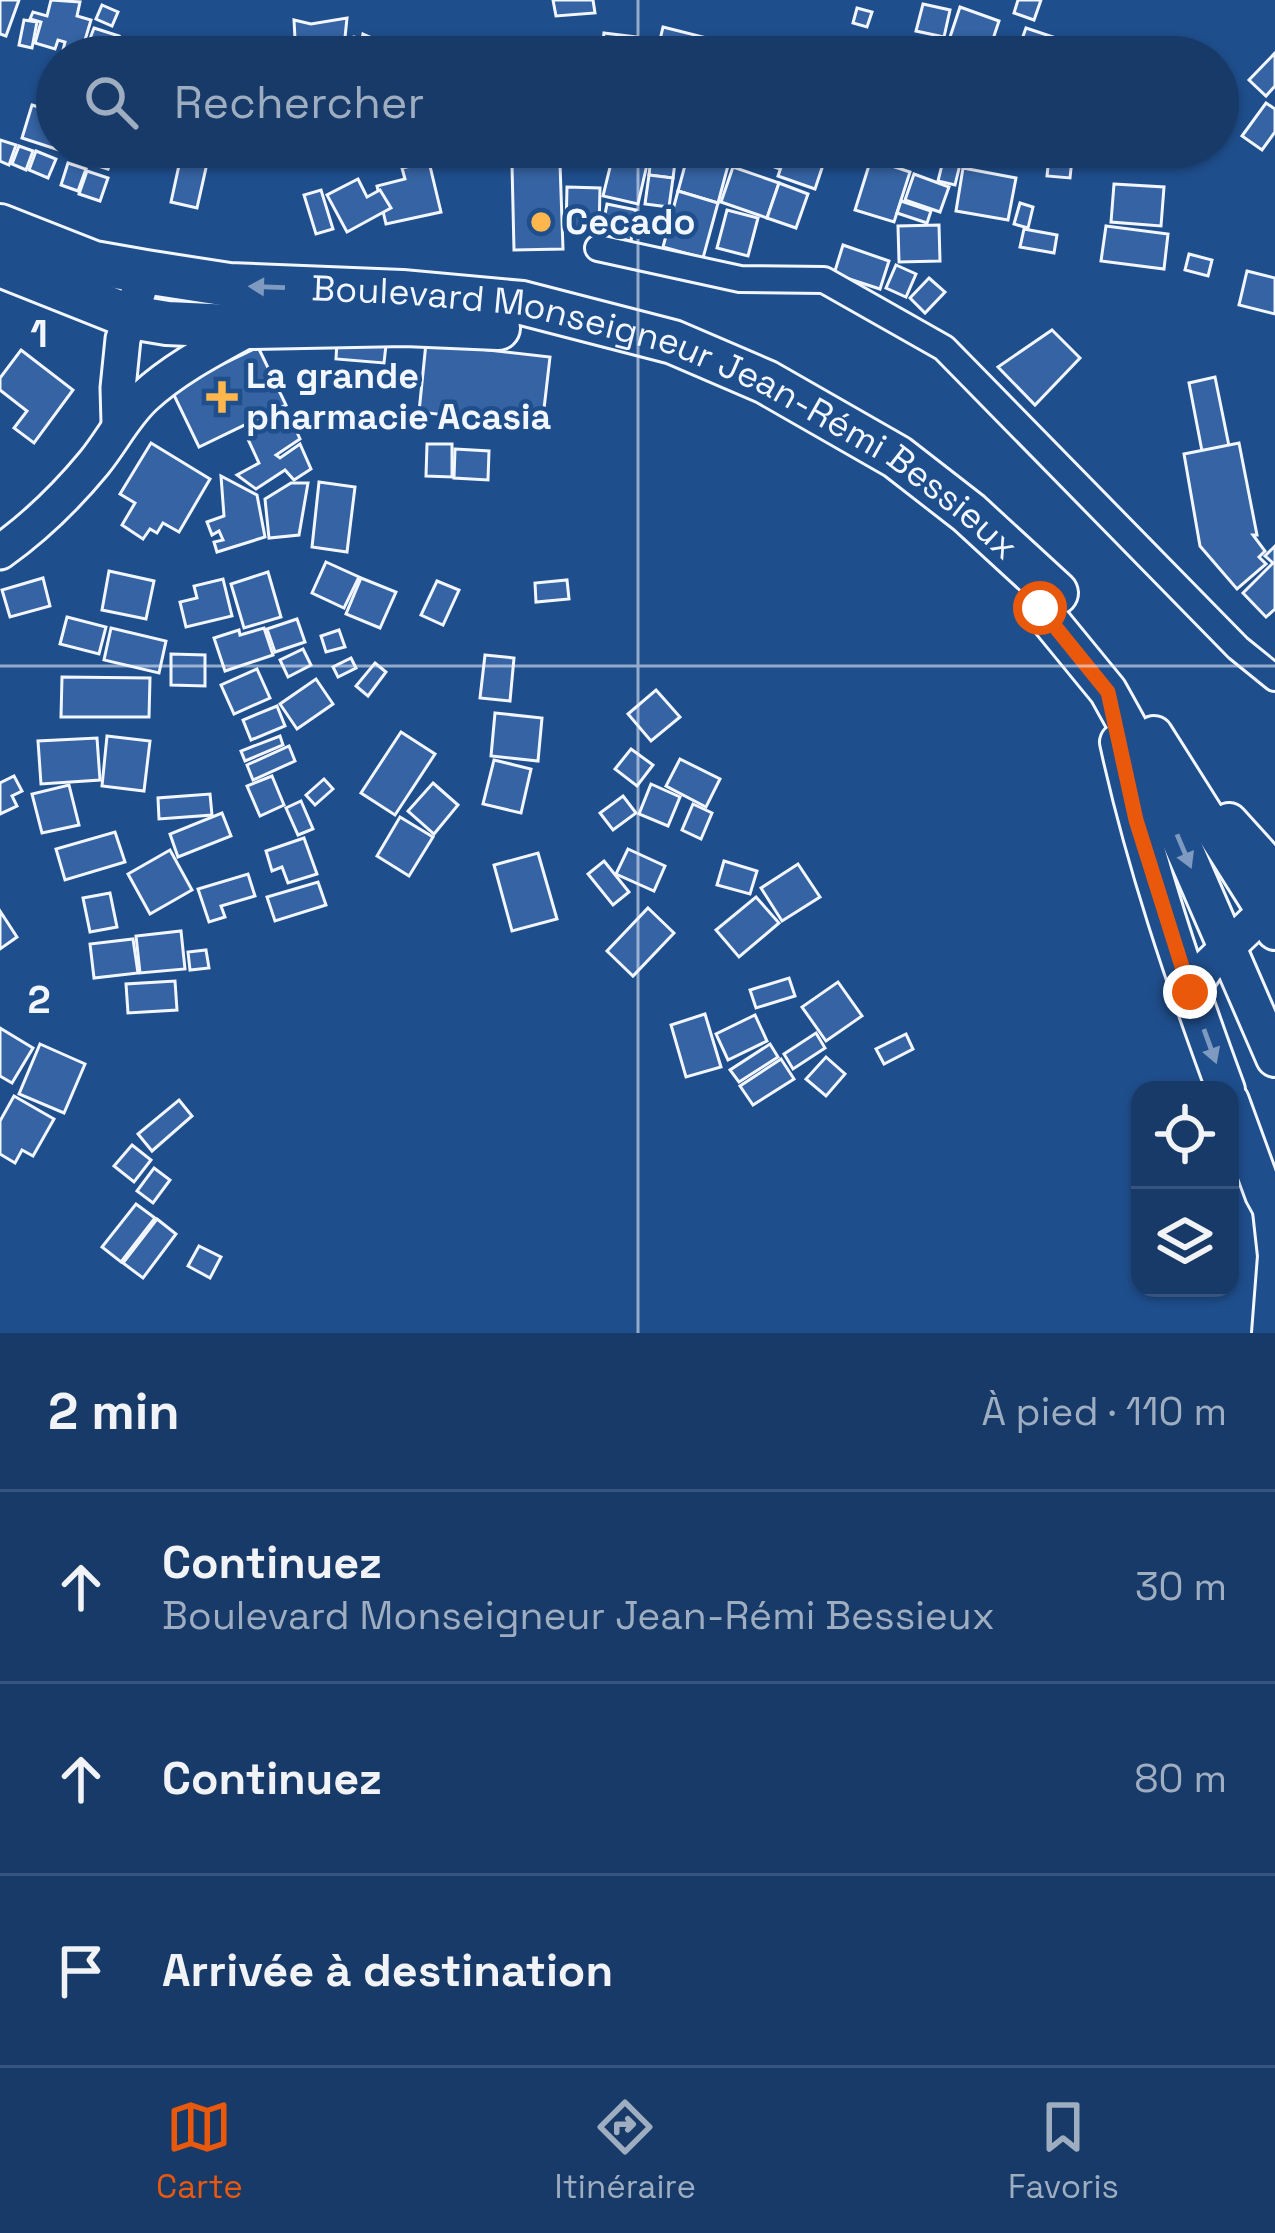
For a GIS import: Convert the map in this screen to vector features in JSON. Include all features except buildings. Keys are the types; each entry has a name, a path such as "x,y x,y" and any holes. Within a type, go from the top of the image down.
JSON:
{"highway":[{"name":"Boulevard Monseigneur Jean-Rémi Bessieux","path":"0,226 94,262 145,272 229,285 402,292 522,304 674,341 766,382 898,457 969,513 1048,600"},
{"name":"Boulevard Monseigneur Jean-Rémi Bessieux","path":"0,265 131,317 167,323 492,327 663,368 752,404 822,440 885,478 1048,600"}],"main road":[{"name":"Boulevard Monseigneur Jean-Rémi Bessieux","path":"1048,600 1143,754 1275,1058"},
{"name":"Boulevard Monseigneur Jean-Rémi Bessieux","path":"1048,600 1123,672 1157,742 1272,915"},
{"path":"1108,692 1136,820 1223,1081"},
{"path":"1157,742 1275,873"},
{"path":"1239,1124 1270,1204"}],"street":[{"path":"598,248 740,279 824,280 944,348 1238,648 1275,678"},
{"path":"119,423 121,353 145,272"},
{"path":"0,552 56,506 145,396 253,327"},
{"path":"1190,992 1226,947 1272,915"},
{"path":"1264,1333 1270,1204"}],"place":[{"name":"Cecado","path":"541,222"},
{"name":"La grande pharmacie Acasia","path":"222,397"}],"route":[{"path":"1040,608 1108,692 1136,820 1190,992"}]}
